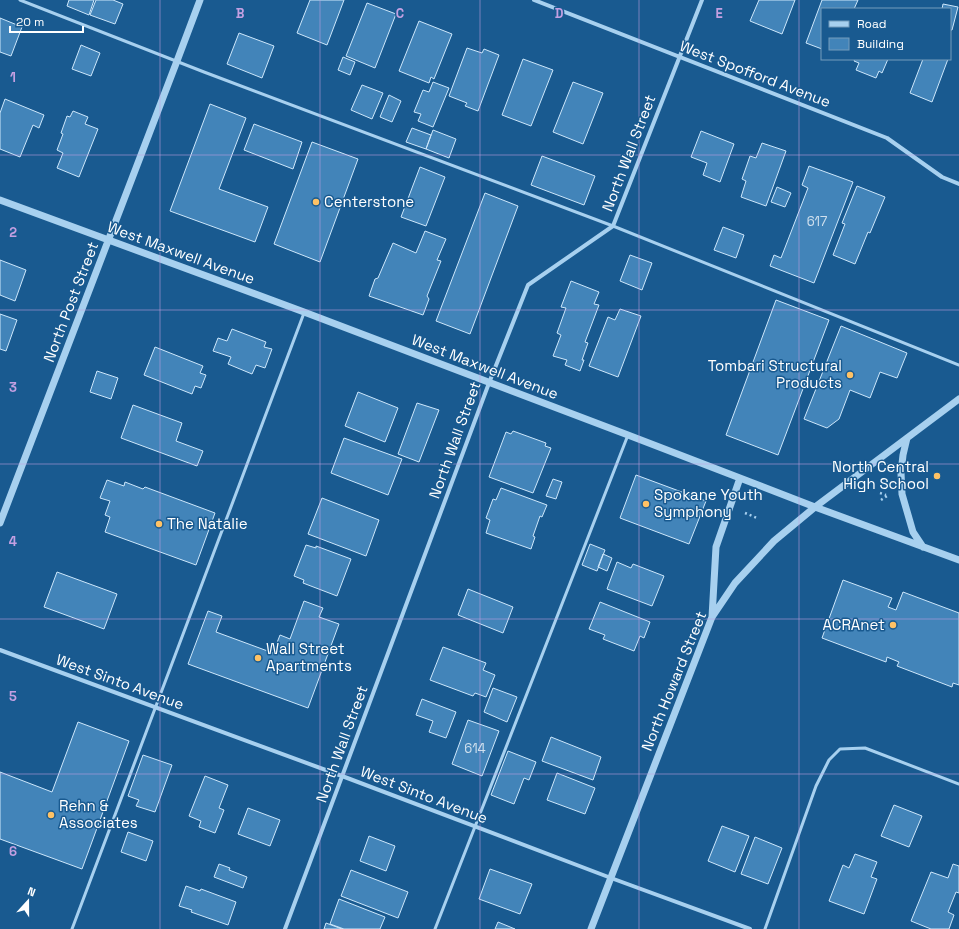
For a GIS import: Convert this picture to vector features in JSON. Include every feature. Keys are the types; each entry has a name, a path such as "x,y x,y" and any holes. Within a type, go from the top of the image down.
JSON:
{"street":[{"name":"North Post Street","path":"0,523 200,0"},
{"name":"West Spofford Avenue","path":"534,0 887,138 942,177 959,184"},
{"name":"North Wall Street","path":"285,929 489,382 528,285 613,226 702,0"},
{"name":"West Maxwell Avenue","path":"0,200 304,312 815,507 959,560"},
{"name":"North Howard Street","path":"592,929 712,617 735,583 774,541 815,507 959,400"},
{"path":"907,438 901,473 902,494 913,532 923,547"},
{"path":"712,617 716,546 740,478"},
{"name":"West Sinto Avenue","path":"0,650 750,929"}],"lane":[{"path":"20,0 613,226 959,365"},
{"path":"72,929 304,312"},
{"path":"435,929 628,435"},
{"path":"765,929 816,786 829,760 840,749 865,748 959,784"}],"path":[{"path":"881,500 887,496"},
{"path":"752,516 757,512"},
{"path":"745,513 757,518"}],"building":[{"path":"69,0 94,0 89,15 67,6"},
{"path":"96,0 113,0 123,4 115,24 90,15"},
{"path":"310,0 344,0 327,45 297,33"},
{"path":"759,0 795,0 782,34 750,21"},
{"path":"822,0 858,0 854,8 821,8 821,49 806,43"},
{"path":"367,3 396,14 375,68 346,56"},
{"path":"943,4 958,7 952,30 951,8 942,8"},
{"path":"0,18 22,27 11,56 0,52"},
{"path":"419,21 452,34 434,79 431,77 429,83 399,71"},
{"path":"239,33 274,46 262,78 227,64"},
{"path":"81,45 100,53 91,76 72,69"},
{"path":"467,48 482,53 484,49 499,55 478,111 465,106 467,103 449,96"},
{"path":"343,57 355,62 350,75 338,70"},
{"path":"523,59 553,70 531,126 502,115"},
{"path":"888,60 882,73 879,71 876,78 856,70 859,63 854,61"},
{"path":"923,60 948,60 932,102 910,93"},
{"path":"433,82 449,88 433,127 418,121 421,114 414,112 423,90 429,92"},
{"path":"573,82 603,93 583,144 553,132"},
{"path":"362,85 383,93 372,119 351,110"},
{"path":"389,95 401,101 392,122 380,117"},
{"path":"5,99 44,115 39,128 33,125 20,157 0,149 0,113"},
{"path":"210,104 246,118 219,189 268,207 255,242 170,211"},
{"path":"73,111 88,117 85,124 98,129 79,177 57,168 63,153 57,150 63,134 61,133 67,116 70,117"},
{"path":"254,124 302,142 293,169 244,150"},
{"path":"412,128 431,135 426,149 406,142"},
{"path":"433,130 456,139 449,158 426,149"},
{"path":"701,131 734,144 720,182 703,175 707,163 691,157"},
{"name":"Centerstone","path":"312,142 358,159 320,262 274,244"},
{"path":"762,143 786,151 766,206 741,197 746,181 742,179 750,156 756,158"},
{"path":"542,156 595,176 584,205 531,185"},
{"path":"809,166 853,182 814,283 770,266 774,255 781,258 808,188 802,185"},
{"path":"420,167 445,177 426,226 401,217"},
{"path":"857,186 885,197 870,233 868,232 855,264 833,255 845,224 842,223"},
{"path":"777,187 791,193 785,207 771,202"},
{"path":"485,193 518,206 470,334 436,321"},
{"path":"723,227 744,235 736,258 714,250"},
{"path":"425,231 446,239 437,260 441,261 427,296 429,299 423,315 369,296 375,279 378,278 393,243 416,253"},
{"path":"630,255 652,263 642,290 620,281"},
{"path":"0,260 26,270 15,301 0,295"},
{"path":"571,281 599,292 594,304 599,305 585,342 588,343 580,371 565,365 567,360 553,356 561,335 557,333 566,308 561,307"},
{"path":"776,300 829,320 778,455 726,435"},
{"path":"620,309 641,316 618,377 589,366 608,317 615,320"},
{"path":"0,314 17,320 6,351 0,349"},
{"name":"Tombari Structural Products","path":"841,326 907,353 897,378 880,372 870,398 850,390 839,419 827,428 804,419"},
{"path":"232,329 266,342 264,347 272,349 265,368 256,365 252,374 228,364 231,357 213,351 218,338 227,341"},
{"path":"155,347 203,366 200,373 206,375 201,388 195,386 192,394 144,375"},
{"path":"97,371 118,378 111,399 90,392"},
{"path":"358,392 398,408 385,442 345,426"},
{"path":"417,403 439,410 419,462 398,454"},
{"path":"133,405 182,423 176,441 203,451 197,466 121,438"},
{"path":"513,431 546,443 545,446 551,448 533,493 489,477 506,432 511,434"},
{"path":"344,438 402,459 388,495 331,473"},
{"path":"636,475 706,501 689,544 620,518"},
{"path":"553,479 562,482 556,499 546,496"},
{"name":"The Natalie","path":"107,480 124,486 125,482 143,489 145,487 215,513 196,565 105,532 110,517 105,515 110,501 100,498"},
{"path":"501,488 547,505 542,517 540,516 533,536 535,537 531,549 486,533 490,520 486,518 493,499 496,500"},
{"path":"322,498 379,520 366,556 308,534"},
{"path":"590,544 605,550 597,571 582,565"},
{"path":"306,545 316,548 316,546 351,559 337,596 303,583 304,580 294,576"},
{"path":"603,554 612,558 607,571 598,567"},
{"path":"617,562 631,568 633,564 664,576 652,606 607,589"},
{"path":"57,572 117,594 104,629 44,607"},
{"name":"ACRAnet","path":"843,580 892,598 888,607 896,610 903,592 959,613 959,685 953,683 952,687 897,666 899,662 887,657 886,662 822,638"},
{"path":"468,589 513,607 503,633 458,615"},
{"name":"Wall Street Apartments","path":"304,601 323,608 319,617 339,624 308,708 188,664 208,611 222,616 216,632 273,653 280,635 290,639"},
{"path":"600,602 650,622 644,638 640,636 634,651 603,639 605,635 589,629"},
{"path":"443,647 486,663 483,670 495,675 486,697 475,693 473,696 430,680"},
{"path":"493,688 517,697 507,722 484,712"},
{"path":"422,699 456,712 446,738 429,732 433,721 416,715"},
{"path":"468,720 499,731 482,776 452,764"},
{"name":"Rehn & Associates","path":"78,722 129,741 82,869 0,839 0,772 52,792"},
{"path":"551,737 601,757 593,780 542,761"},
{"path":"508,751 536,762 529,780 524,778 514,804 491,795"},
{"path":"143,755 172,765 155,812 136,806 139,800 128,796"},
{"path":"557,773 595,788 585,814 547,800"},
{"path":"205,776 228,785 219,808 224,810 215,833 199,827 201,821 189,816"},
{"path":"894,805 922,816 909,847 881,836"},
{"path":"248,808 280,820 270,846 238,834"},
{"path":"722,826 749,836 735,872 708,861"},
{"path":"128,832 153,841 146,861 121,852"},
{"path":"369,836 395,846 386,871 360,861"},
{"path":"755,837 782,848 768,884 741,874"},
{"path":"855,854 877,862 871,877 877,879 864,914 829,901 843,865 849,868"},
{"path":"219,864 230,868 229,870 247,877 243,888 214,877"},
{"path":"953,864 959,866 959,893 956,892 948,912 954,915 949,929 931,929 911,921 931,872 948,878"},
{"path":"490,869 532,884 520,914 479,899"},
{"path":"351,870 408,892 398,918 341,896"},
{"path":"186,886 200,891 201,889 236,902 228,925 191,912 192,910 179,906"},
{"path":"339,899 385,917 380,929 344,929 330,924"},
{"path":"498,922 515,929 495,929"},
{"path":"326,923 342,929 324,929"}],"place":[{"name":"Centerstone","path":"316,202"},
{"name":"Tombari Structural Products","path":"850,375"},
{"name":"North Central High School","path":"937,476"},
{"name":"Spokane Youth Symphony","path":"646,504"},
{"name":"The Natalie","path":"159,524"},
{"name":"ACRAnet","path":"893,625"},
{"name":"Wall Street Apartments","path":"258,658"},
{"name":"Rehn & Associates","path":"51,815"}]}
